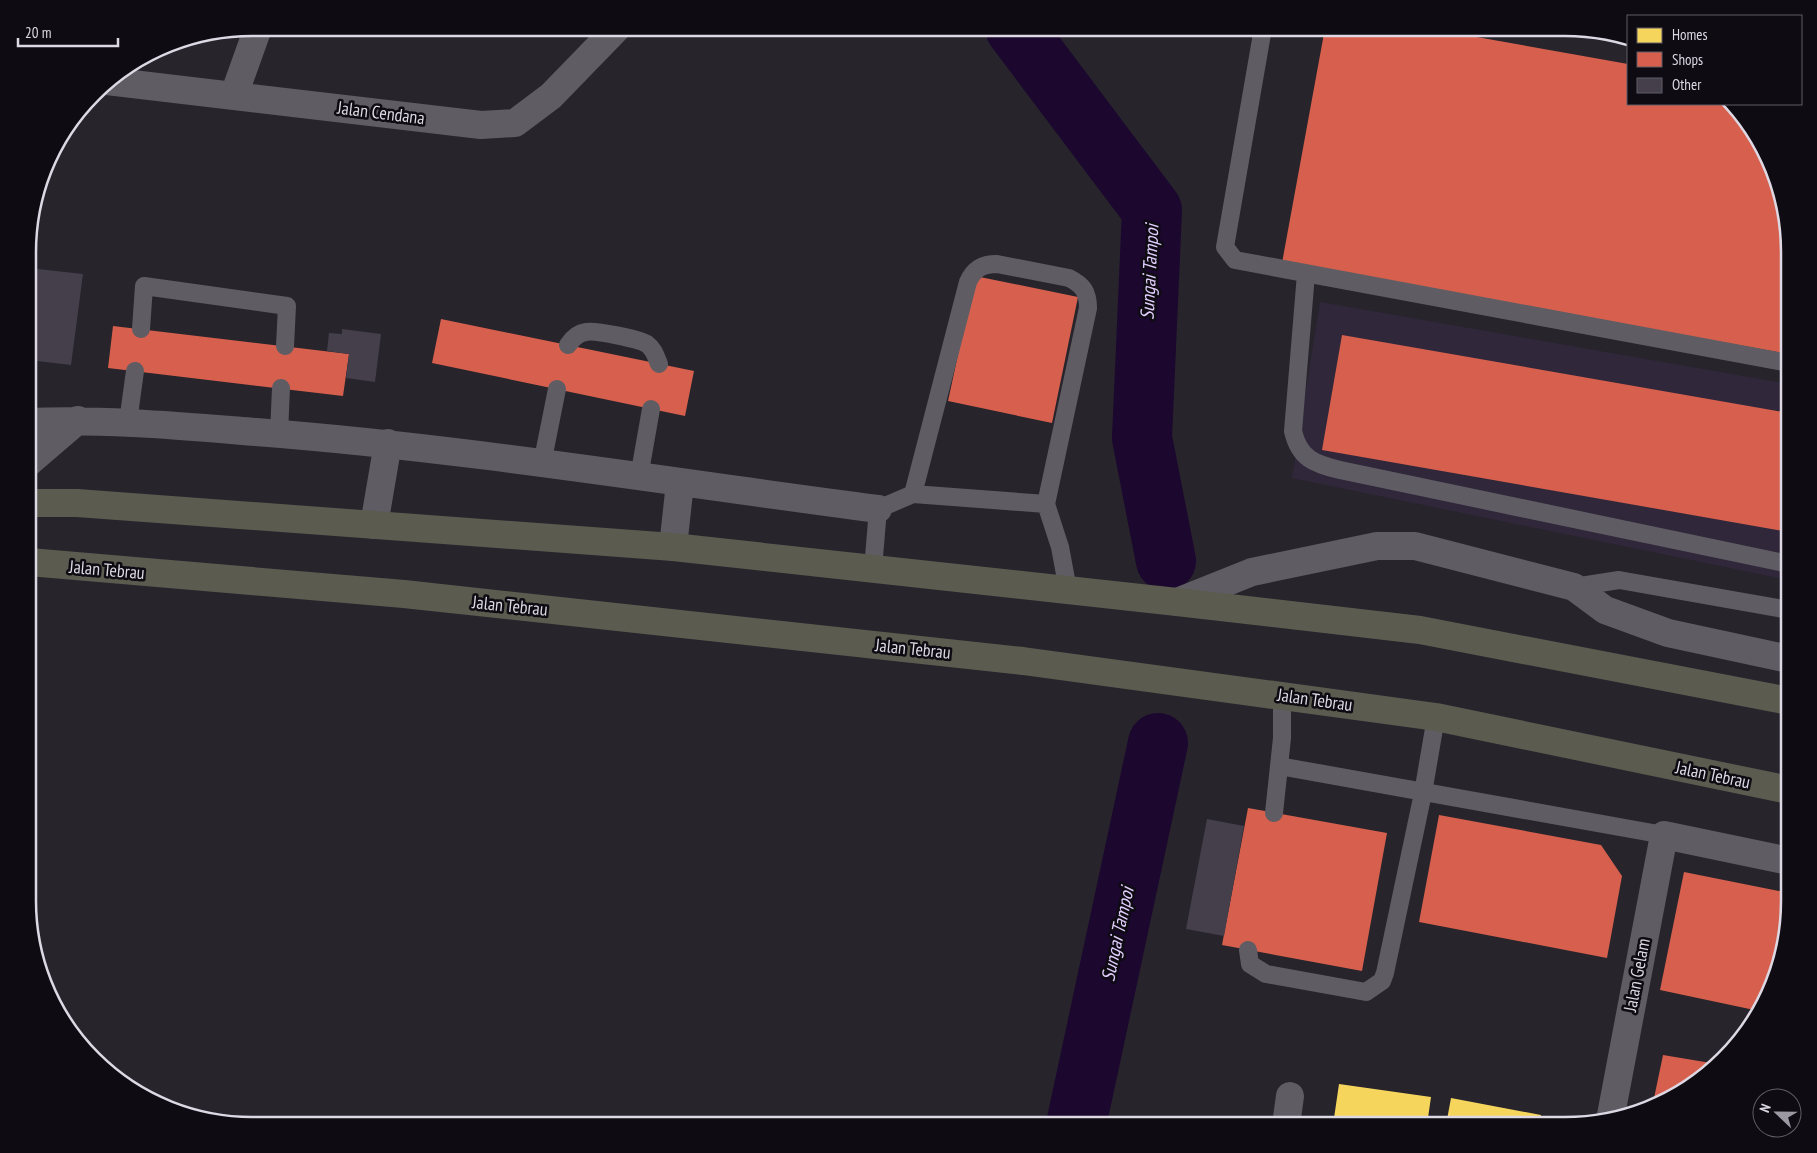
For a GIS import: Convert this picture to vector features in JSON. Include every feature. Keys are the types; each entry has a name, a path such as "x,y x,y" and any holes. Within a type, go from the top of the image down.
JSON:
{"highway":[{"path":"36,503 77,503 672,547 1177,602 1420,630 1781,699"},
{"name":"Jalan Tebrau","path":"36,563 413,595 1024,661 1436,717 1781,788"}],"street":[{"path":"234,96 255,36"},
{"name":"Jalan Cendana","path":"119,82 481,125 515,124 551,96 608,36"},
{"path":"36,456 78,420"},
{"path":"36,422 78,420 128,422 388,444 878,509"},
{"path":"374,525 388,444"},
{"path":"672,547 680,483"},
{"path":"1177,602 1252,572 1377,546 1415,546 1574,587 1605,610 1668,633 1781,657"},
{"path":"1664,835 1781,859"},
{"name":"Jalan Gelam","path":"1612,1112 1664,835"},
{"path":"1287,1117 1290,1096"}],"lane":[{"path":"1262,36 1224,247 1235,260 1781,362"},
{"path":"913,494 968,282 972,274 979,267 987,264 997,264 1069,278 1077,282 1084,288 1088,298 1088,308 1046,504 1060,547 1068,590"},
{"path":"1306,274 1293,431 1296,445 1307,458 1322,466 1340,470 1781,562"},
{"path":"141,329 144,286 286,306 285,346"},
{"path":"568,345 577,335 586,332 596,332 648,345 654,351 659,364"},
{"path":"128,422 135,371"},
{"path":"279,434 281,388"},
{"path":"542,464 557,389"},
{"path":"639,477 651,409"},
{"path":"873,569 878,509 913,494 1046,504"},
{"path":"1574,587 1619,580 1781,609"},
{"path":"1274,813 1279,766 1282,696"},
{"path":"1248,950 1250,964 1266,974 1366,992 1382,981 1423,793 1436,717"},
{"path":"1279,766 1664,835"}],"shaded area":[{"path":"1320,302 1781,383 1781,578 1292,478"}],"building: Homes":[{"path":"1366,75 1492,99 1489,112 1544,123 1543,128 1587,136 1564,258 1523,251 1520,264 1334,230 1335,222 1323,220 1324,216 1306,212 1314,172 1340,176 1341,170 1354,172 1360,141 1348,139 1349,132 1321,127 1329,83 1346,86 1347,81 1364,85"},
{"path":"1710,135 1751,142 1752,144 1769,183 1777,210 1781,252 1781,308 1740,301 1743,287 1687,277 1689,272 1645,264 1667,142 1707,149"},
{"path":"1339,1084 1431,1097 1428,1117 1334,1117"},
{"path":"1451,1098 1541,1115 1541,1117 1447,1117"}],"building: Shops":[{"path":"1324,36 1471,36 1627,64 1627,105 1722,105 1752,144 1769,183 1779,224 1781,252 1781,353 1282,263"},
{"path":"975,276 1078,297 1052,423 948,401"},
{"path":"441,319 694,371 685,416 432,363"},
{"path":"113,326 349,354 343,396 108,368"},
{"path":"1342,335 1781,412 1781,531 1322,450"},
{"path":"1248,808 1387,833 1362,971 1222,945"},
{"path":"1439,815 1601,845 1622,876 1607,958 1419,922"},
{"path":"1684,872 1781,891 1777,943 1769,970 1752,1009 1660,990"},
{"path":"1663,1055 1708,1062 1673,1088 1654,1097"}],"building: Other":[{"path":"36,269 83,274 71,365 36,361"},
{"path":"342,329 381,334 375,382 346,378 349,354 327,351 329,333 342,334"},
{"path":"1207,819 1244,826 1224,936 1186,929"}],"waterway":[{"name":"Sungai Tampoi","path":"1021,36 1152,210 1142,438 1166,561"},
{"name":"Sungai Tampoi","path":"1078,1117 1158,743"}]}
